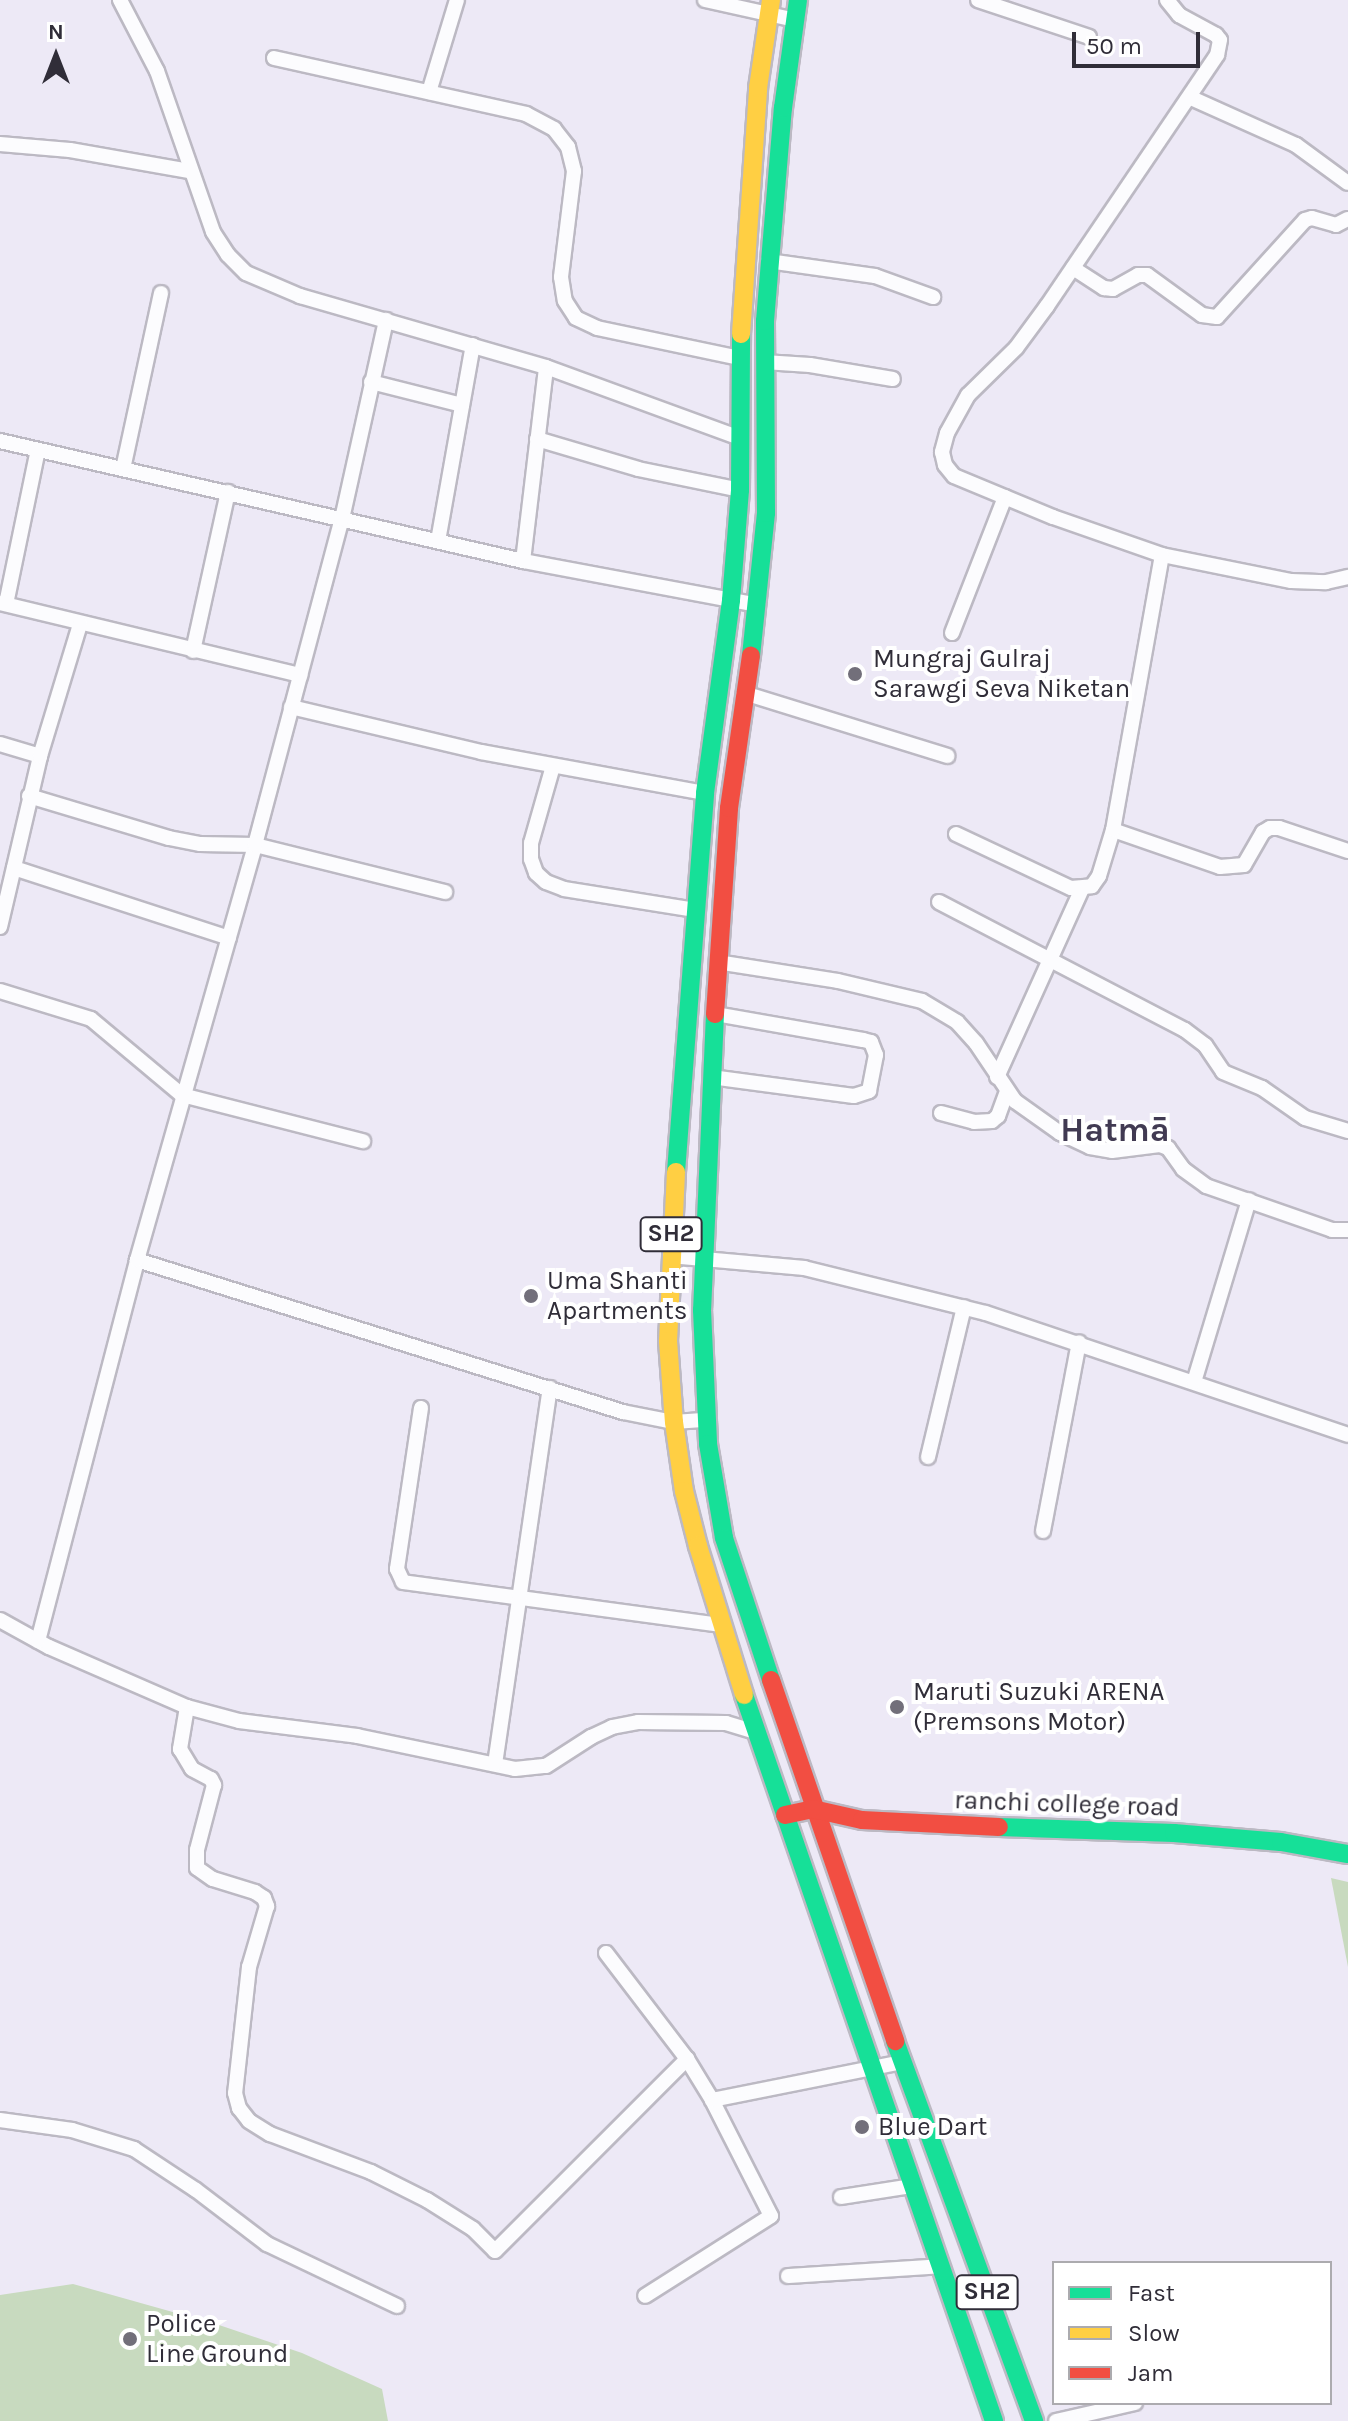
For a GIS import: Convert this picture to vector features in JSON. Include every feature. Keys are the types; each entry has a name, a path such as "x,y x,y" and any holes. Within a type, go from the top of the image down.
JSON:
{"main road":[{"name":"SH2","path":"798,0 768,261 764,362 766,513 758,605 729,808 717,962 704,1260 706,1420 724,1538 813,1809 1034,2421"},
{"name":"SH2","path":"769,8 747,213 739,358 740,490 731,600 705,793 670,1256 668,1341 674,1422 684,1491 756,1732 994,2421"},
{"name":"ranchi college road","path":"785,1815 813,1809 862,1820 1174,1833 1281,1842 1348,1854"}],"street":[{"path":"120,0 157,71 189,171 213,232 228,255 246,273 300,296 546,367 740,438"},
{"path":"429,92 457,0"},
{"path":"705,0 769,8 795,20"},
{"path":"978,0 1089,37"},
{"path":"1167,0 1179,15 1220,40 1217,55 1016,348 968,395 947,433 942,452 945,465 954,476 1091,532 1162,555 1291,581 1326,582 1348,577"},
{"path":"274,58 526,114 554,129 568,147 574,171 561,277 565,301 576,318 597,328 739,358"},
{"path":"1189,97 1296,145 1348,183"},
{"path":"0,144 70,150 189,171"},
{"path":"1073,268 1104,288 1113,289 1138,275 1147,275 1202,315 1217,317 1305,220 1342,222 1348,236"},
{"path":"768,261 875,276 933,297"},
{"path":"123,469 161,293"},
{"path":"38,1641 137,1260 301,675 342,519 386,320"},
{"path":"438,541 473,345"},
{"path":"764,362 810,365 893,379"},
{"path":"523,561 546,367"},
{"path":"371,382 462,405"},
{"path":"537,439 638,469 740,490"},
{"path":"0,441 523,561 758,605"},
{"path":"38,450 3,603 301,675"},
{"path":"193,651 228,492"},
{"path":"952,633 1005,497"},
{"path":"956,834 1060,884 1082,889 1092,886 1099,876 1113,830 1162,555"},
{"path":"0,927 5,882 14,868 29,796 80,624"},
{"path":"744,693 947,756"},
{"path":"291,707 553,766 705,793"},
{"path":"0,744 40,756"},
{"path":"553,766 531,843 531,859 536,873 546,882 564,889 695,910"},
{"path":"29,796 169,838 200,844 255,845 445,892"},
{"path":"1113,830 1233,869 1250,860 1263,832 1270,828 1279,828 1348,851"},
{"path":"14,868 229,938"},
{"path":"997,1077 1082,889"},
{"path":"939,902 1185,1030 1205,1045 1223,1072 1262,1088 1305,1118 1348,1131"},
{"path":"717,962 850,983 922,1001 957,1022 976,1043 1007,1091 1038,1120 1080,1142 1112,1151 1160,1145 1175,1155 1194,1179 1332,1230 1348,1230"},
{"path":"0,991 91,1019 182,1095 363,1141"},
{"path":"711,1077 854,1096 869,1091 876,1055 871,1042 716,1014"},
{"path":"941,1113 974,1122 992,1121 998,1116 1007,1091"},
{"path":"1194,1382 1249,1200"},
{"path":"670,1256 804,1268 964,1307 1079,1342 1348,1435"},
{"path":"137,1260 623,1412 674,1422 706,1420"},
{"path":"928,1457 964,1307"},
{"path":"1043,1531 1079,1342"},
{"path":"495,1764 550,1388"},
{"path":"421,1408 398,1576 410,1584 722,1625"},
{"path":"0,1620 38,1641 187,1707 239,1721 357,1736 515,1769 546,1766 591,1737 612,1727 638,1722 726,1723 756,1732"},
{"path":"187,1707 180,1749 192,1769 211,1779 214,1785 197,1850 197,1868 213,1879 255,1892 264,1898 267,1906 249,1967 235,2093 239,2108 249,2121 270,2134 371,2172 427,2200 473,2229 495,2251 687,2059"},
{"path":"606,1953 687,2059 712,2100 771,2216 645,2296"},
{"path":"712,2100 902,2062"},
{"path":"0,2120 72,2130 134,2149 196,2190 267,2244 397,2306"},
{"path":"841,2197 912,2186"},
{"path":"788,2276 941,2266"},
{"path":"1056,2421 1126,2405"}],"green space":[{"path":"1331,1878 1348,1882 1348,1967"},
{"name":"Police Line Ground","path":"73,2284 219,2325 302,2353 382,2389 388,2421 0,2421 0,2295"}],"traffic: fast":[{"path":"751,656 766,513 765,321 783,108 798,0"},
{"path":"676,1172 705,793 731,600 740,490 741,334"},
{"path":"715,1014 702,1310 708,1444 724,1538 771,1680"},
{"path":"744,1695 994,2421"},
{"path":"999,1827 1174,1833 1281,1842 1348,1854"},
{"path":"895,2041 1034,2421"}],"traffic: slow":[{"path":"741,334 758,88 771,0"},
{"path":"676,1172 668,1341 674,1422 684,1491 698,1546 744,1695"}],"traffic: jam":[{"path":"715,1014 729,808 751,656"},
{"path":"771,1680 895,2041"},
{"path":"785,1815 813,1809 862,1820 999,1827"}],"place":[{"name":"Mungraj Gulraj Sarawgi Seva Niketan","path":"855,674"},
{"name":"Uma Shanti Apartments","path":"531,1296"},
{"name":"Maruti Suzuki ARENA (Premsons Motor)","path":"897,1707"},
{"name":"Blue Dart","path":"862,2127"},
{"name":"Police Line Ground","path":"130,2339"}],"district":[{"name":"Hatmā","path":"1115,1131"}]}
